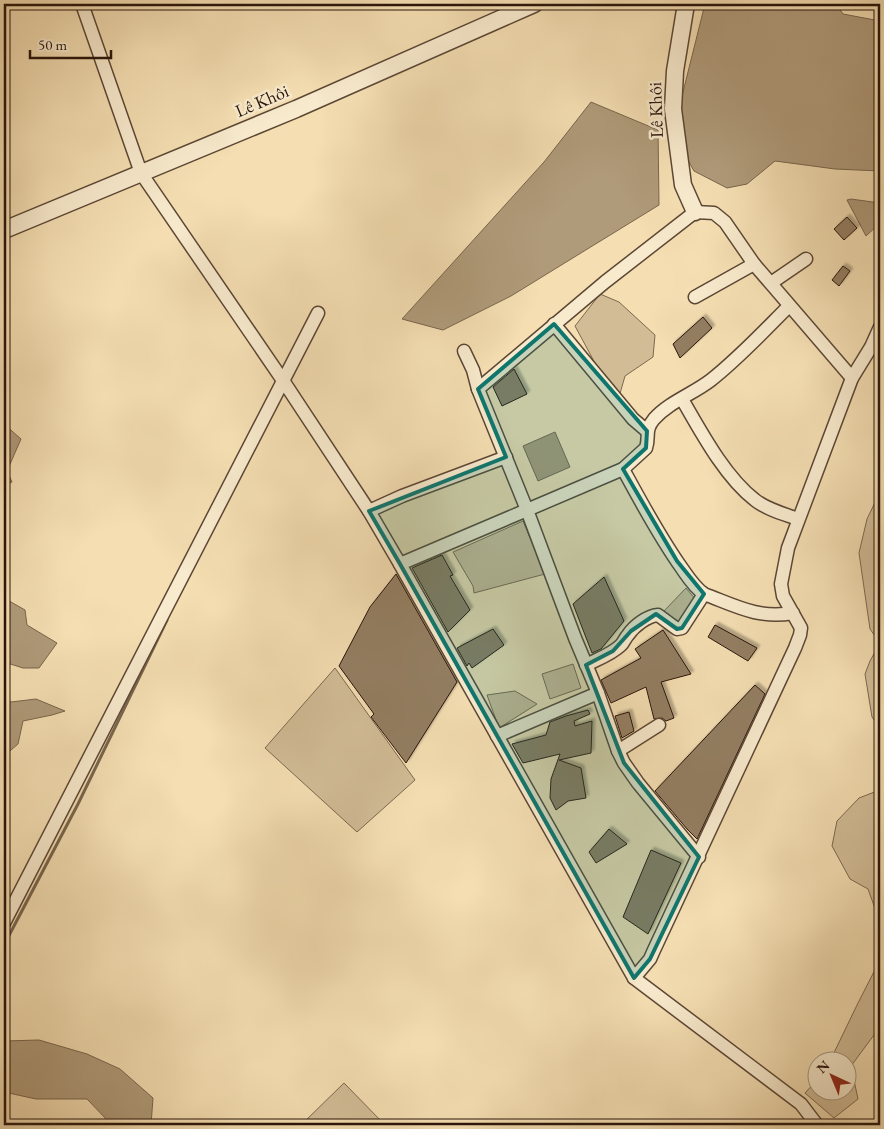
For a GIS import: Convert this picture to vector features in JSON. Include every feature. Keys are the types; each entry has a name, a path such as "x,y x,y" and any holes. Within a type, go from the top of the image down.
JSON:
{"street":[{"path":"82,4 141,173 284,382 368,511 400,564 634,978 802,1104 817,1125"},
{"name":"Lê Khôi","path":"4,230 296,109 534,4"},
{"name":"Lê Khôi","path":"686,4 675,72 673,109 683,186 695,212"},
{"path":"478,389 605,282 695,212 714,213 721,219 754,264 852,378"},
{"path":"770,283 806,259"},
{"path":"695,297 754,264"},
{"path":"400,564 622,470 646,448 647,431 654,419 669,407 709,382 790,306"},
{"path":"4,923 318,313"},
{"path":"554,324 633,419 647,431"},
{"path":"634,978 650,959 800,635 801,628 783,596 781,584 788,548 852,378 871,347 880,327"},
{"path":"464,351 598,693 618,752 638,783 699,856"},
{"path":"682,399 710,447 748,494 759,503 798,519"},
{"path":"368,511 402,496 506,457"},
{"path":"622,470 677,561 704,594 756,613 771,616 793,613"},
{"path":"586,665 613,651 622,644 632,631 653,616 658,615 676,629 682,628 704,594"},
{"path":"497,736 598,693"},
{"path":"618,752 659,724"}],"highlighted area":[{"path":"554,324 647,431 646,448 623,469 677,561 704,594 682,628 677,629 656,614 631,631 613,651 586,665 624,763 699,857 650,959 634,978 400,564 369,511 506,457 478,389"}],"shaded area":[{"path":"705,4 836,4 843,14 880,21 880,171 835,169 775,161 747,184 727,188 694,171 685,155 680,104"},
{"path":"591,102 658,130 659,205 511,296 443,330 402,319 544,162"},
{"path":"847,200 880,203 880,223 866,236"},
{"path":"600,294 619,302 655,335 653,357 625,376 617,404 575,326"},
{"path":"4,424 21,439 7,471 12,482 4,486"},
{"path":"555,432 570,467 538,481 523,446"},
{"path":"880,492 880,643 870,629 859,553 867,519"},
{"path":"523,521 545,574 474,593 473,586 453,552"},
{"path":"686,588 696,600 678,626 664,611"},
{"path":"4,598 25,610 27,625 57,643 39,668 23,668 4,662"},
{"path":"880,643 880,729 872,717 865,674"},
{"path":"573,664 581,688 550,699 542,674"},
{"path":"335,668 415,780 357,832 265,748"},
{"path":"515,691 537,704 499,728 487,695"},
{"path":"4,698 11,702 36,699 65,711 23,721 18,744 4,756"},
{"path":"880,779 880,873 874,879 880,888 880,937 877,914 868,889 850,879 832,846 837,821 859,798 877,791"},
{"path":"880,960 880,1021 874,1035 856,1059 856,1052 834,1052"},
{"path":"39,1040 87,1054 120,1069 153,1098 151,1125 109,1125 108,1121 87,1099 36,1099 4,1092 4,1041"},
{"path":"344,1083 385,1125 301,1125"},
{"path":"815,1102 854,1102 834,1118"}],"building":[{"path":"847,217 857,228 844,240 834,229"},
{"path":"843,266 850,271 839,286 832,280"},
{"path":"703,317 712,328 680,358 673,344"},
{"path":"514,369 527,394 502,406 493,387"},
{"path":"442,555 453,575 450,576 470,610 448,632 412,568"},
{"path":"396,574 457,682 406,763 371,717 374,714 339,666 370,607"},
{"path":"604,577 624,621 601,649 592,653 573,604"},
{"path":"715,625 757,648 748,661 708,637"},
{"path":"493,629 504,645 472,668 469,663 467,666 457,648"},
{"path":"663,630 691,674 661,682 674,718 666,721 662,718 654,719 646,687 611,703 601,680 641,658 635,649"},
{"path":"755,685 765,694 697,839 655,791"},
{"path":"588,710 590,714 574,721 575,726 592,721 591,753 559,760 581,768 586,798 568,801 556,810 550,798 551,779 560,754 523,763 512,744 546,735 550,722"},
{"path":"629,712 634,731 622,738 615,716"},
{"path":"609,829 627,844 596,863 589,852"},
{"path":"651,850 681,863 648,934 623,917"}],"waterway":[{"path":"4,945 78,804 167,620"}]}
